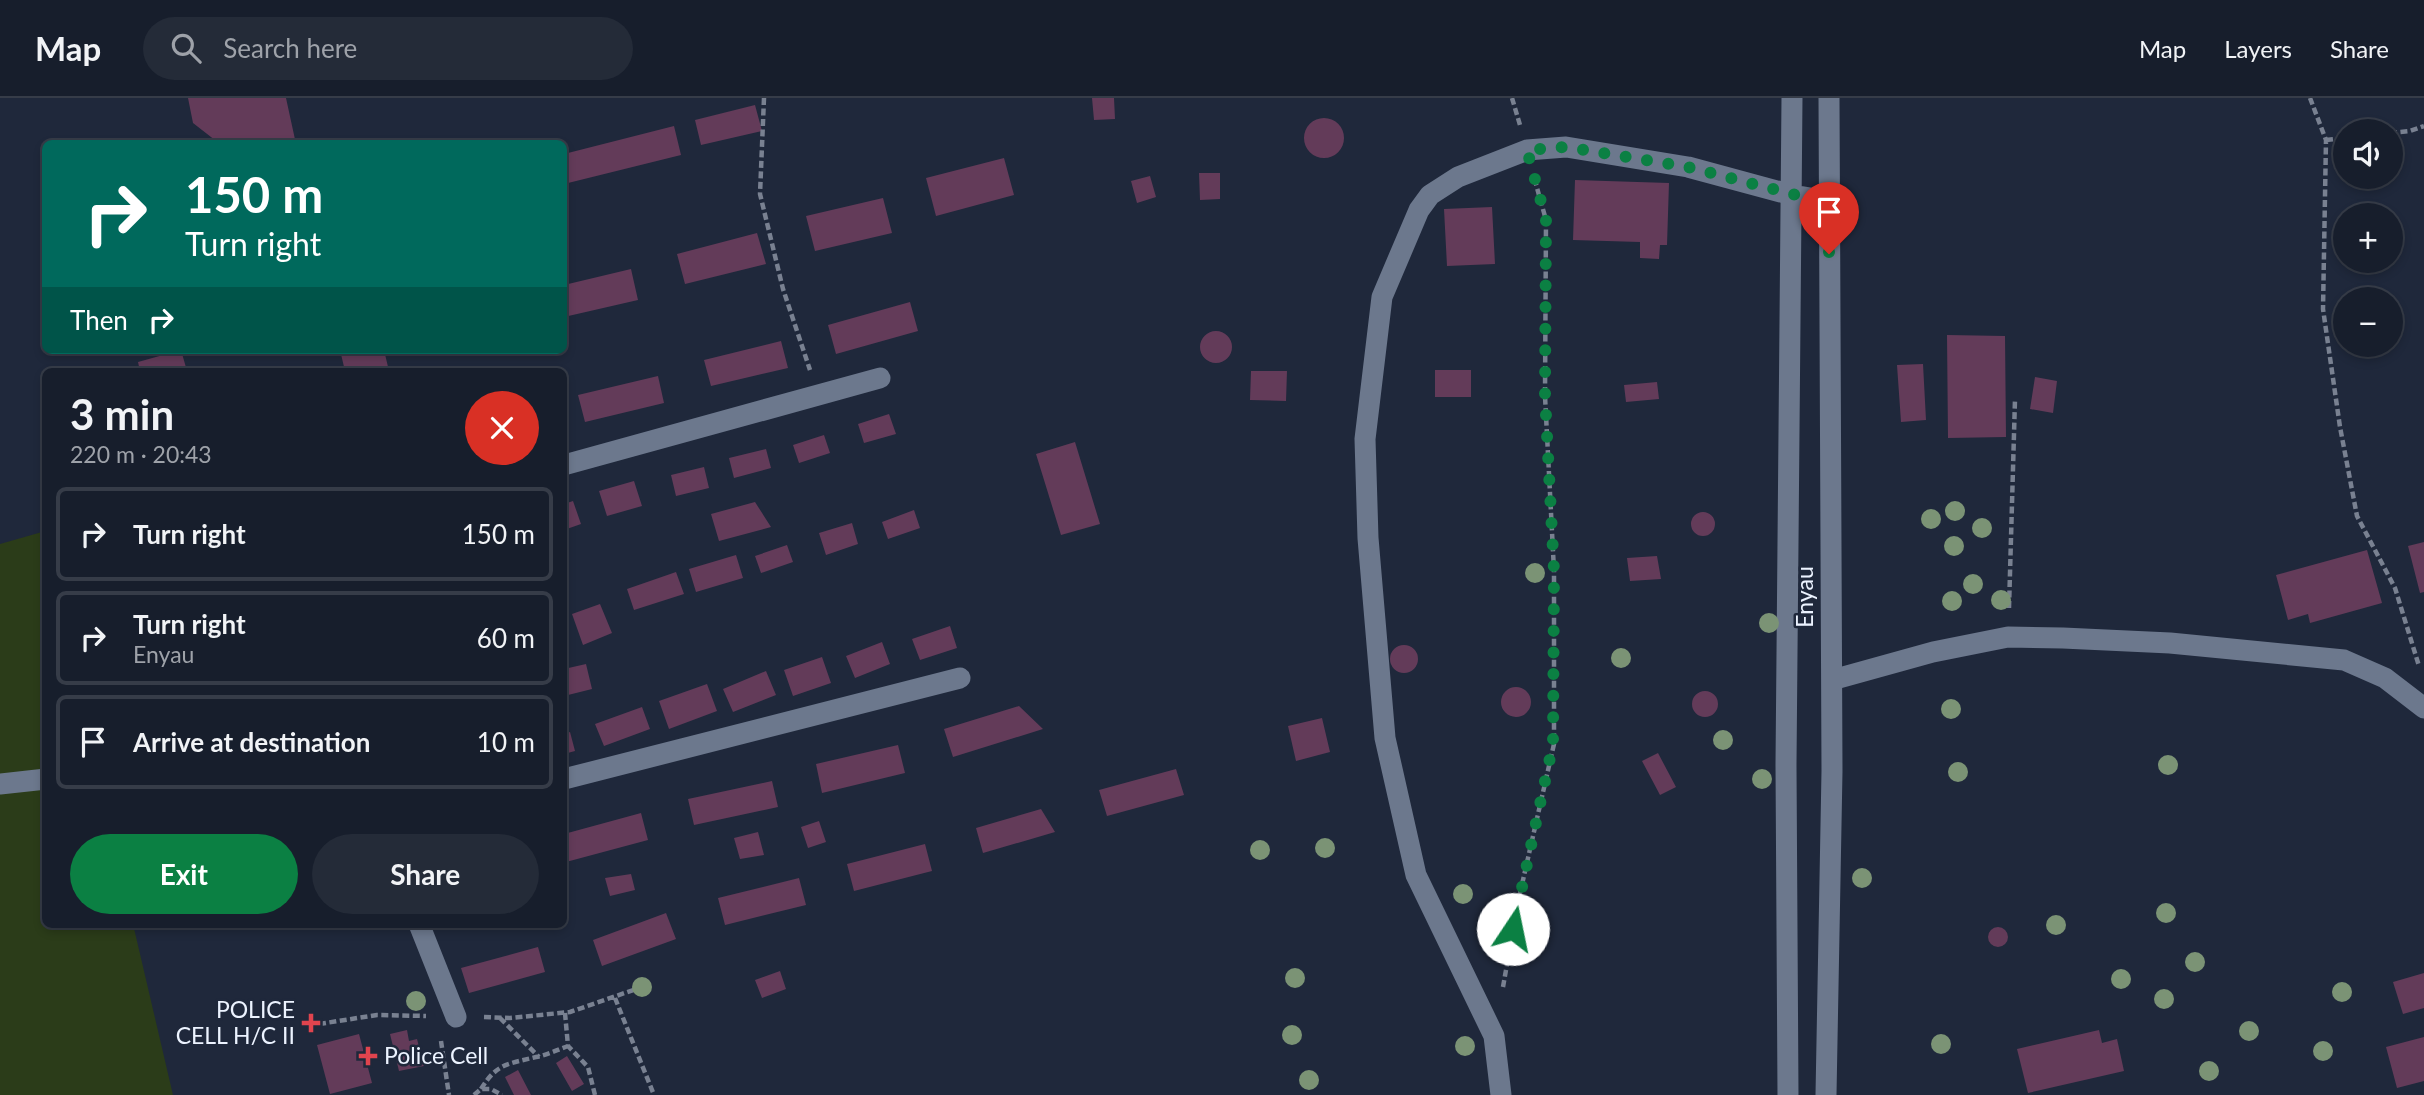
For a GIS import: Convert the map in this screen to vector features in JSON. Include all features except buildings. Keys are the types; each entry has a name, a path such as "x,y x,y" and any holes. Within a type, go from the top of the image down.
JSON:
{"street":[{"name":"Enyau","path":"1788,1095 1786,765 1793,98"},
{"name":"Enyau","path":"1826,1095 1832,771 1829,98"},
{"path":"1501,1095 1494,1036 1416,875 1385,738 1368,538 1365,439 1382,297 1419,211 1430,195 1458,177 1527,150 1566,147 1688,167 1829,201"},
{"path":"567,464 880,379"},
{"path":"1832,680 1933,652 2008,637 2170,643 2344,660 2385,678 2424,708"},
{"path":"567,778 960,678"},
{"path":"0,784 42,779"},
{"path":"421,928 456,1017"}],"path":[{"path":"764,98 760,194 783,289 819,396"},
{"path":"1494,1036 1518,902 1553,744 1554,571 1545,396 1546,220 1512,98"},
{"path":"2311,98 2326,140 2323,309 2340,427 2357,516 2395,588 2420,671"},
{"path":"2403,132 2424,126"},
{"path":"2326,140 2333,139"},
{"path":"2008,637 2015,399"},
{"path":"615,998 654,1095"},
{"path":"565,1013 568,1046 588,1067 595,1095"},
{"path":"500,1018 539,1057"},
{"path":"441,1038 449,1095"},
{"path":"474,1095 491,1073 506,1064 539,1057 568,1046"},
{"path":"481,1089 491,1089 502,1095"}],"green space":[{"path":"42,532 42,928 134,928 173,1095 0,1095 0,544"}],"place":[{"name":"POLICE CELL H/C II","path":"311,1023"},
{"name":"Police Cell","path":"368,1056"}],"route":[{"path":"1513,929 1553,744 1554,571 1545,396 1546,220 1527,150 1566,147 1688,167 1829,201 1829,254"}]}
